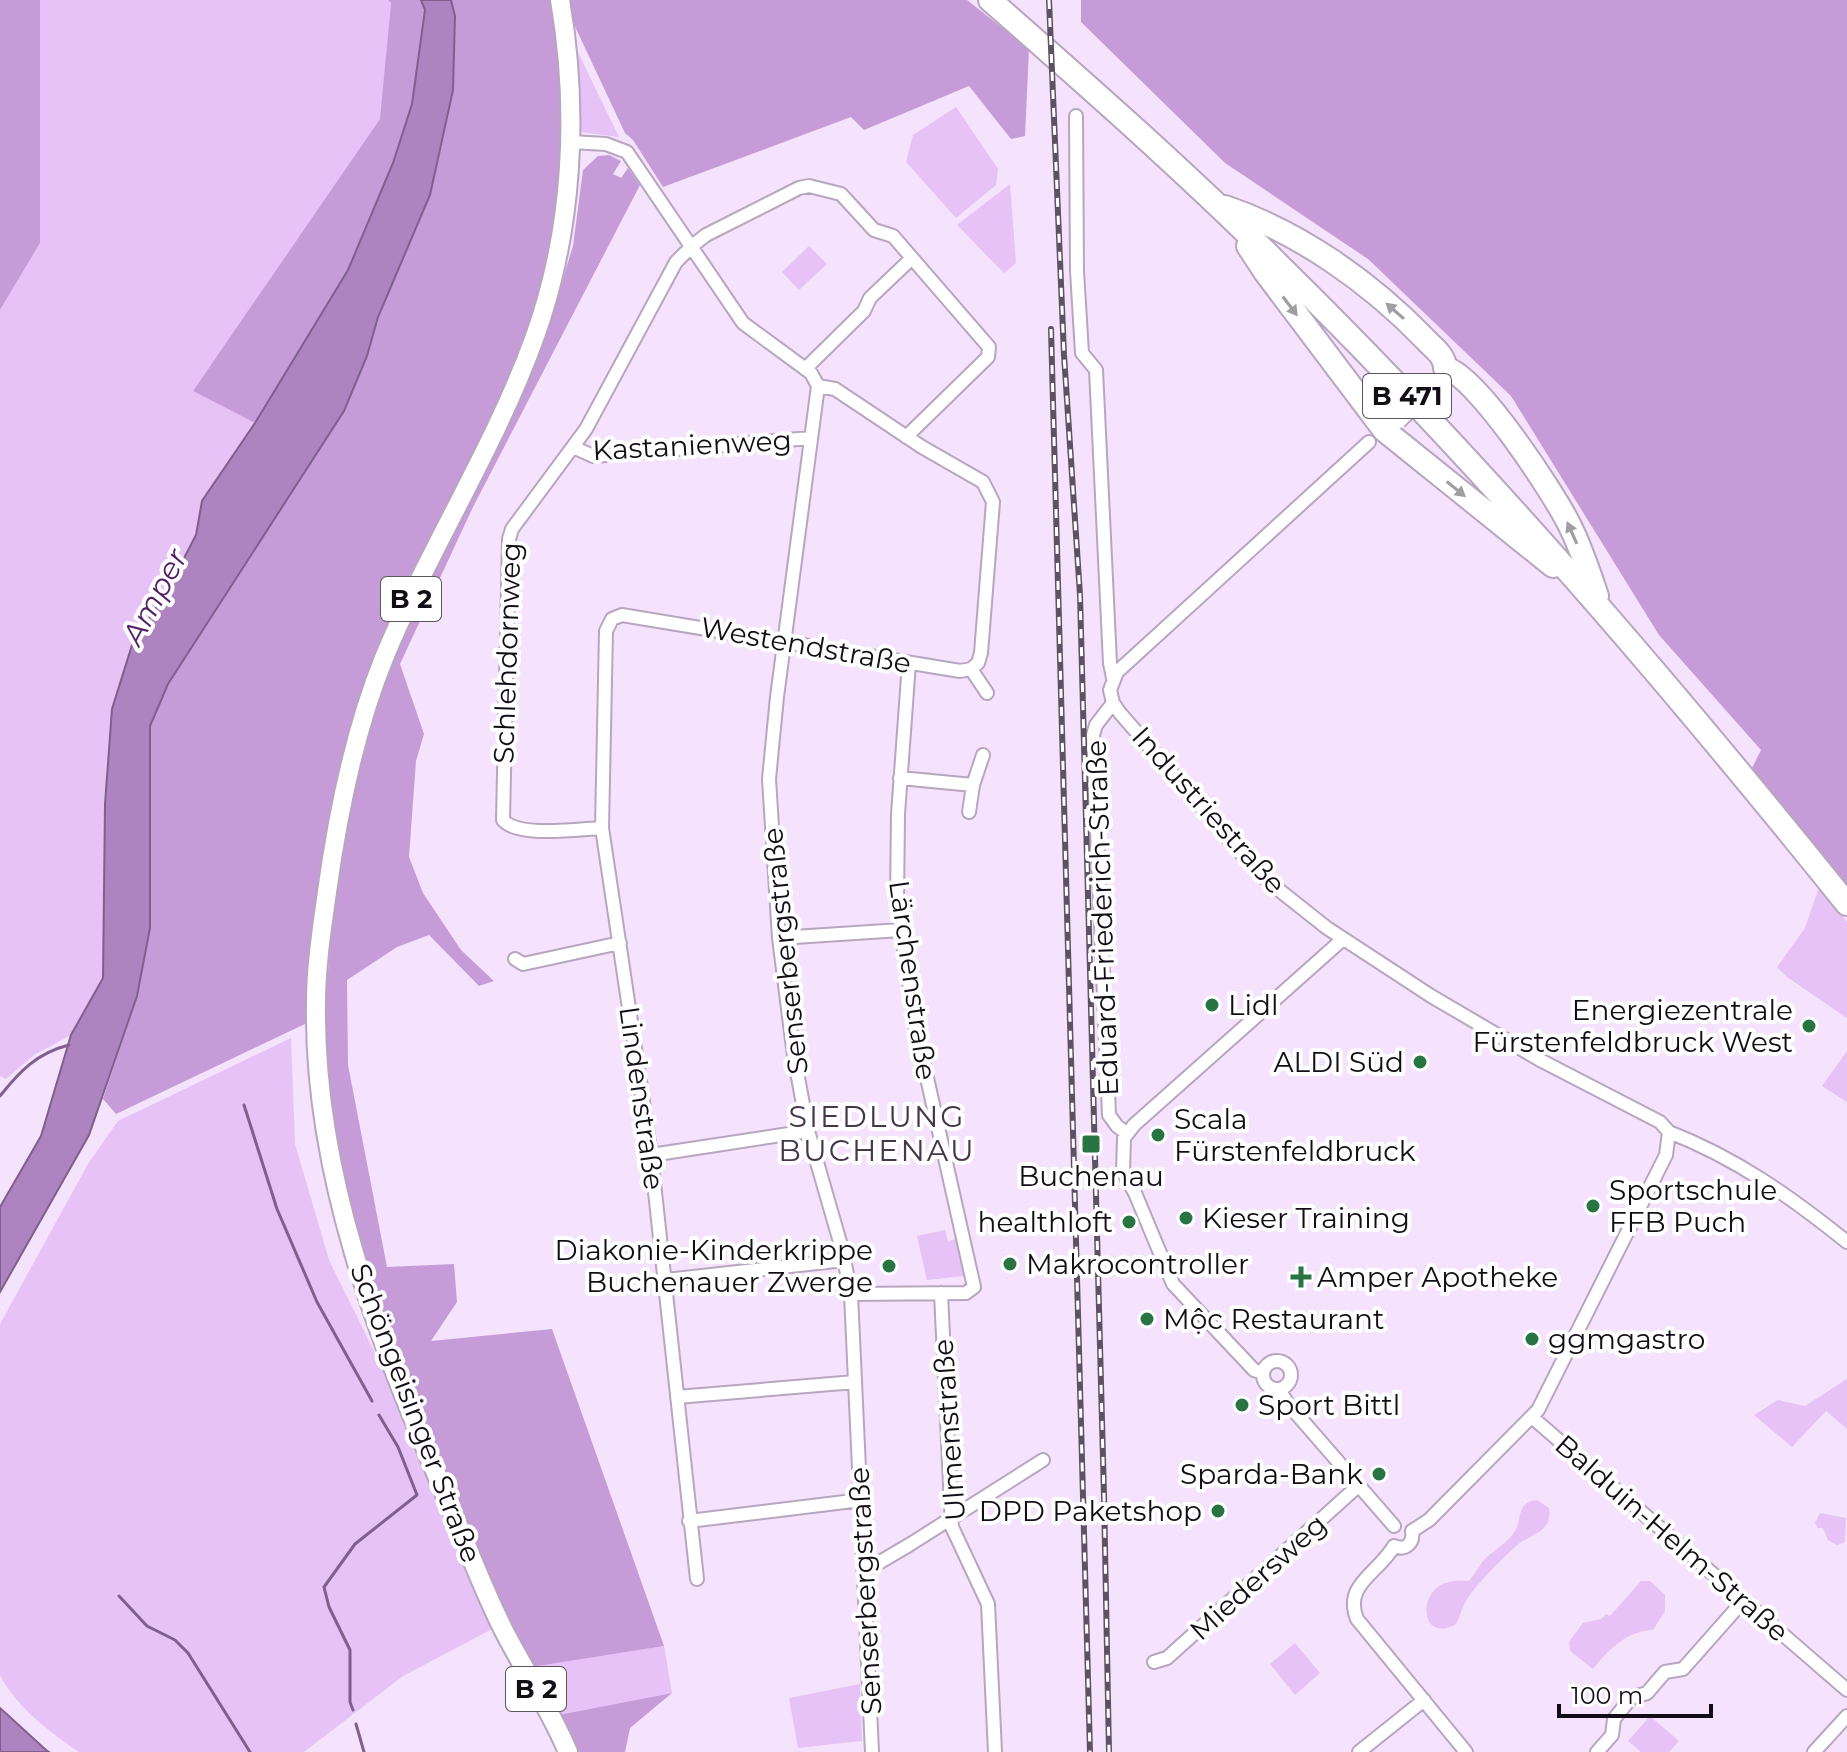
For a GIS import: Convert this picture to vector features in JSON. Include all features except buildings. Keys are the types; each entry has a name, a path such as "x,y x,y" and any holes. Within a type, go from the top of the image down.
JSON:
{"highway":[{"name":"B 471","path":"990,0 1224,211 1416,406 1578,580 1656,670 1847,904"},
{"path":"1224,211 1253,217 1321,254 1412,326 1444,359 1438,376 1383,430"},
{"path":"1224,211 1265,272 1383,430 1544,561 1578,580"},
{"path":"1438,376 1459,375 1511,433 1569,524 1600,606"}],"main road":[{"name":"Schöngeisinger Straße","path":"560,0 571,142 557,261 535,338 516,386 383,661 350,763 321,939 315,1001 318,1074 326,1138 354,1254 403,1395 502,1627 568,1752"}],"street":[{"name":"Industriestraße","path":"1076,116 1077,271 1082,353 1096,370 1113,703 1151,751 1259,873 1343,939 1431,996 1542,1061 1660,1122 1669,1132 1753,1171 1793,1198 1847,1242"},
{"path":"571,142 606,144 627,152 743,323 816,378 818,386 835,389 906,437 977,478 991,495 981,653 978,663 971,669 987,693"},
{"path":"692,246 706,235 799,188 817,186 834,190 845,197 874,230 893,236 989,347 988,357 906,437"},
{"name":"Schlehdornweg","path":"602,828 517,829 505,823 501,810 509,539 514,527 590,421 676,262 692,246"},
{"path":"805,369 864,311 870,298 912,258"},
{"name":"Senserbergstraße","path":"818,386 769,779 785,995 808,1131 851,1294 872,1752"},
{"path":"1113,678 1383,430"},
{"name":"Kastanienweg","path":"573,447 593,456 811,438"},
{"name":"Westendstraße","path":"612,619 622,615 960,671 971,669"},
{"name":"Lindenstraße","path":"612,619 606,631 602,828 651,1155 697,1579"},
{"name":"Lärchenstraße","path":"909,663 896,859 901,930 916,1029 974,1281 971,1291 941,1293"},
{"name":"Eduard-Friederich-Straße","path":"1113,703 1096,725 1093,735 1109,1115 1126,1133"},
{"path":"969,812 973,785 983,755"},
{"path":"900,778 973,785"},
{"path":"779,938 901,930"},
{"path":"1263,1373 1254,1370 1173,1284 1123,1172 1126,1133 1343,939"},
{"path":"515,959 523,964 620,943"},
{"path":"651,1155 808,1131"},
{"path":"1412,1531 1429,1520 1533,1418 1666,1155 1669,1132"},
{"path":"666,1280 844,1260"},
{"path":"851,1294 941,1293"},
{"name":"Ulmenstraße","path":"941,1293 952,1527 986,1596 990,1615 995,1752"},
{"path":"1275,1362 1295,1371 1288,1383 1274,1389 1268,1386 1263,1373 1268,1365 1275,1362"},
{"path":"677,1397 855,1382"},
{"path":"1282,1388 1288,1404 1394,1526"},
{"name":"Balduin-Helm-Straße","path":"1533,1418 1847,1690"},
{"path":"864,1566 875,1565 952,1520 1043,1460"},
{"name":"Miedersweg","path":"1154,1662 1167,1658 1178,1649 1358,1486"},
{"path":"689,1521 861,1500"},
{"path":"1402,1524 1412,1531 1413,1539 1402,1548 1394,1546 1389,1536 1394,1526 1402,1524"},
{"path":"1394,1546 1353,1596 1357,1619 1466,1752"},
{"path":"1597,1752 1612,1735 1614,1719 1631,1698 1647,1693 1665,1672 1683,1669 1744,1600"},
{"path":"1359,1752 1424,1700"},
{"path":"1814,1752 1847,1716"}],"shaded area":[{"path":"0,0 40,0 40,243 0,310"},
{"path":"40,0 388,0 391,3 381,119 193,391 255,423 202,501 196,535 167,591 133,642 112,709 105,804 103,978 71,1035 34,1055 6,1079 0,1076 0,310 40,243"},
{"path":"388,0 421,0 425,10 412,104 393,163 348,270 255,423 193,391 380,119 391,3"},
{"path":"421,0 451,0 455,16 453,90 430,195 378,317 367,356 344,411 168,684 150,726 150,928 137,996 89,1135 0,1292 0,1207 41,1136 71,1035 103,978 105,804 112,709 133,642 167,591 196,535 202,501 255,423 348,270 393,163 412,104 425,10"},
{"path":"451,0 552,0 561,111 561,178 552,237 529,324 509,381 373,663 315,924 307,1023 116,1114 103,1099 137,997 150,928 150,726 168,684 344,411 367,356 378,317 430,195 453,90 455,16"},
{"path":"568,0 967,0 1029,49 1025,136 1011,139 969,86 864,130 851,117 663,187 633,140 625,133 571,18"},
{"path":"1081,0 1847,0 1847,889 1751,770 1761,750 1659,635 1511,396 1368,259 1225,163 1081,22"},
{"path":"572,40 619,137 580,132"},
{"path":"956,107 998,169 996,185 956,218 906,162 913,135"},
{"path":"609,155 621,161 613,174 621,178 628,168 640,185 473,507 400,664 424,734 416,761 409,857 423,893 461,950 494,981 479,986 429,935 397,947 347,980 348,1065 387,1267 454,1264 457,1302 431,1341 552,1329 664,1646 532,1667 507,1625 413,1401 362,1251 333,1135 323,1026 336,884 357,766 388,667 434,565 519,404 543,343 573,246 583,170 598,156"},
{"path":"1010,184 1016,263 1004,273 957,225"},
{"path":"809,246 827,264 799,290 782,272"},
{"path":"1819,887 1847,922 1847,1018 1777,967 1805,928"},
{"path":"291,1038 295,1144 329,1260 399,1402 496,1627 403,1676 304,1752 79,1752 24,1708 0,1675 0,1324 88,1164 118,1121"},
{"path":"1847,1051 1847,1102 1822,1086"},
{"path":"945,1230 948,1241 956,1239 964,1276 927,1280 917,1236"},
{"path":"1847,1379 1847,1429 1826,1411 1792,1447 1754,1415 1778,1400 1805,1406"},
{"path":"1537,1500 1549,1508 1544,1528 1515,1547 1488,1574 1469,1596 1455,1625 1443,1629 1434,1627 1426,1612 1432,1594 1439,1586 1449,1582 1469,1581 1484,1560 1513,1534 1522,1508"},
{"path":"1820,1513 1846,1518 1845,1542 1837,1545 1828,1540 1823,1528 1818,1528 1815,1523"},
{"path":"1641,1581 1650,1581 1665,1595 1665,1611 1653,1630 1627,1637 1593,1669 1570,1651 1569,1642 1583,1623 1601,1619 1606,1614 1610,1616"},
{"path":"1295,1643 1320,1673 1295,1695 1270,1664"},
{"path":"664,1646 672,1693 558,1715 532,1667"},
{"path":"860,1684 862,1741 798,1748 789,1698"},
{"path":"672,1693 630,1728 625,1752 573,1752 558,1715"},
{"path":"0,1708 46,1750 49,1752 0,1752"},
{"path":"1650,1716 1679,1741 1669,1752 1641,1752 1628,1741"}],"waterway":[{"path":"0,1096 30,1064 69,1045"},
{"path":"244,1105 277,1209 317,1302 372,1401"},
{"path":"353,1710 350,1702 350,1650 329,1607 324,1587 355,1544 417,1495 398,1447 379,1415"},
{"path":"119,1596 147,1626 175,1640 188,1653 250,1752"},
{"path":"356,1724 364,1752"}],"railway":[{"path":"1049,0 1064,355 1080,595 1109,1752"},
{"path":"1051,329 1090,1752"}],"place":[{"name":"Lidl","path":"1212,1005"},
{"name":"Energiezentrale Fürstenfeldbruck West","path":"1809,1026"},
{"name":"ALDI Süd","path":"1420,1062"},
{"name":"Scala Fürstenfeldbruck","path":"1158,1135"},
{"name":"Buchenau","path":"1091,1144"},
{"name":"Sportschule FFB Puch","path":"1593,1206"},
{"name":"Kieser Training","path":"1186,1218"},
{"name":"healthloft","path":"1129,1222"},
{"name":"Makrocontroller","path":"1010,1264"},
{"name":"Diakonie-Kinderkrippe Buchenauer Zwerge","path":"889,1266"},
{"name":"Amper Apotheke","path":"1301,1277"},
{"name":"Mộc Restaurant","path":"1147,1319"},
{"name":"ggmgastro","path":"1532,1339"},
{"name":"Sport Bittl","path":"1242,1405"},
{"name":"Sparda-Bank","path":"1379,1474"},
{"name":"DPD Paketshop","path":"1218,1511"}],"district":[{"name":"SIEDLUNG BUCHENAU","path":"877,1134"}],"water label":[{"name":"Amper","path":"155,597"}]}
